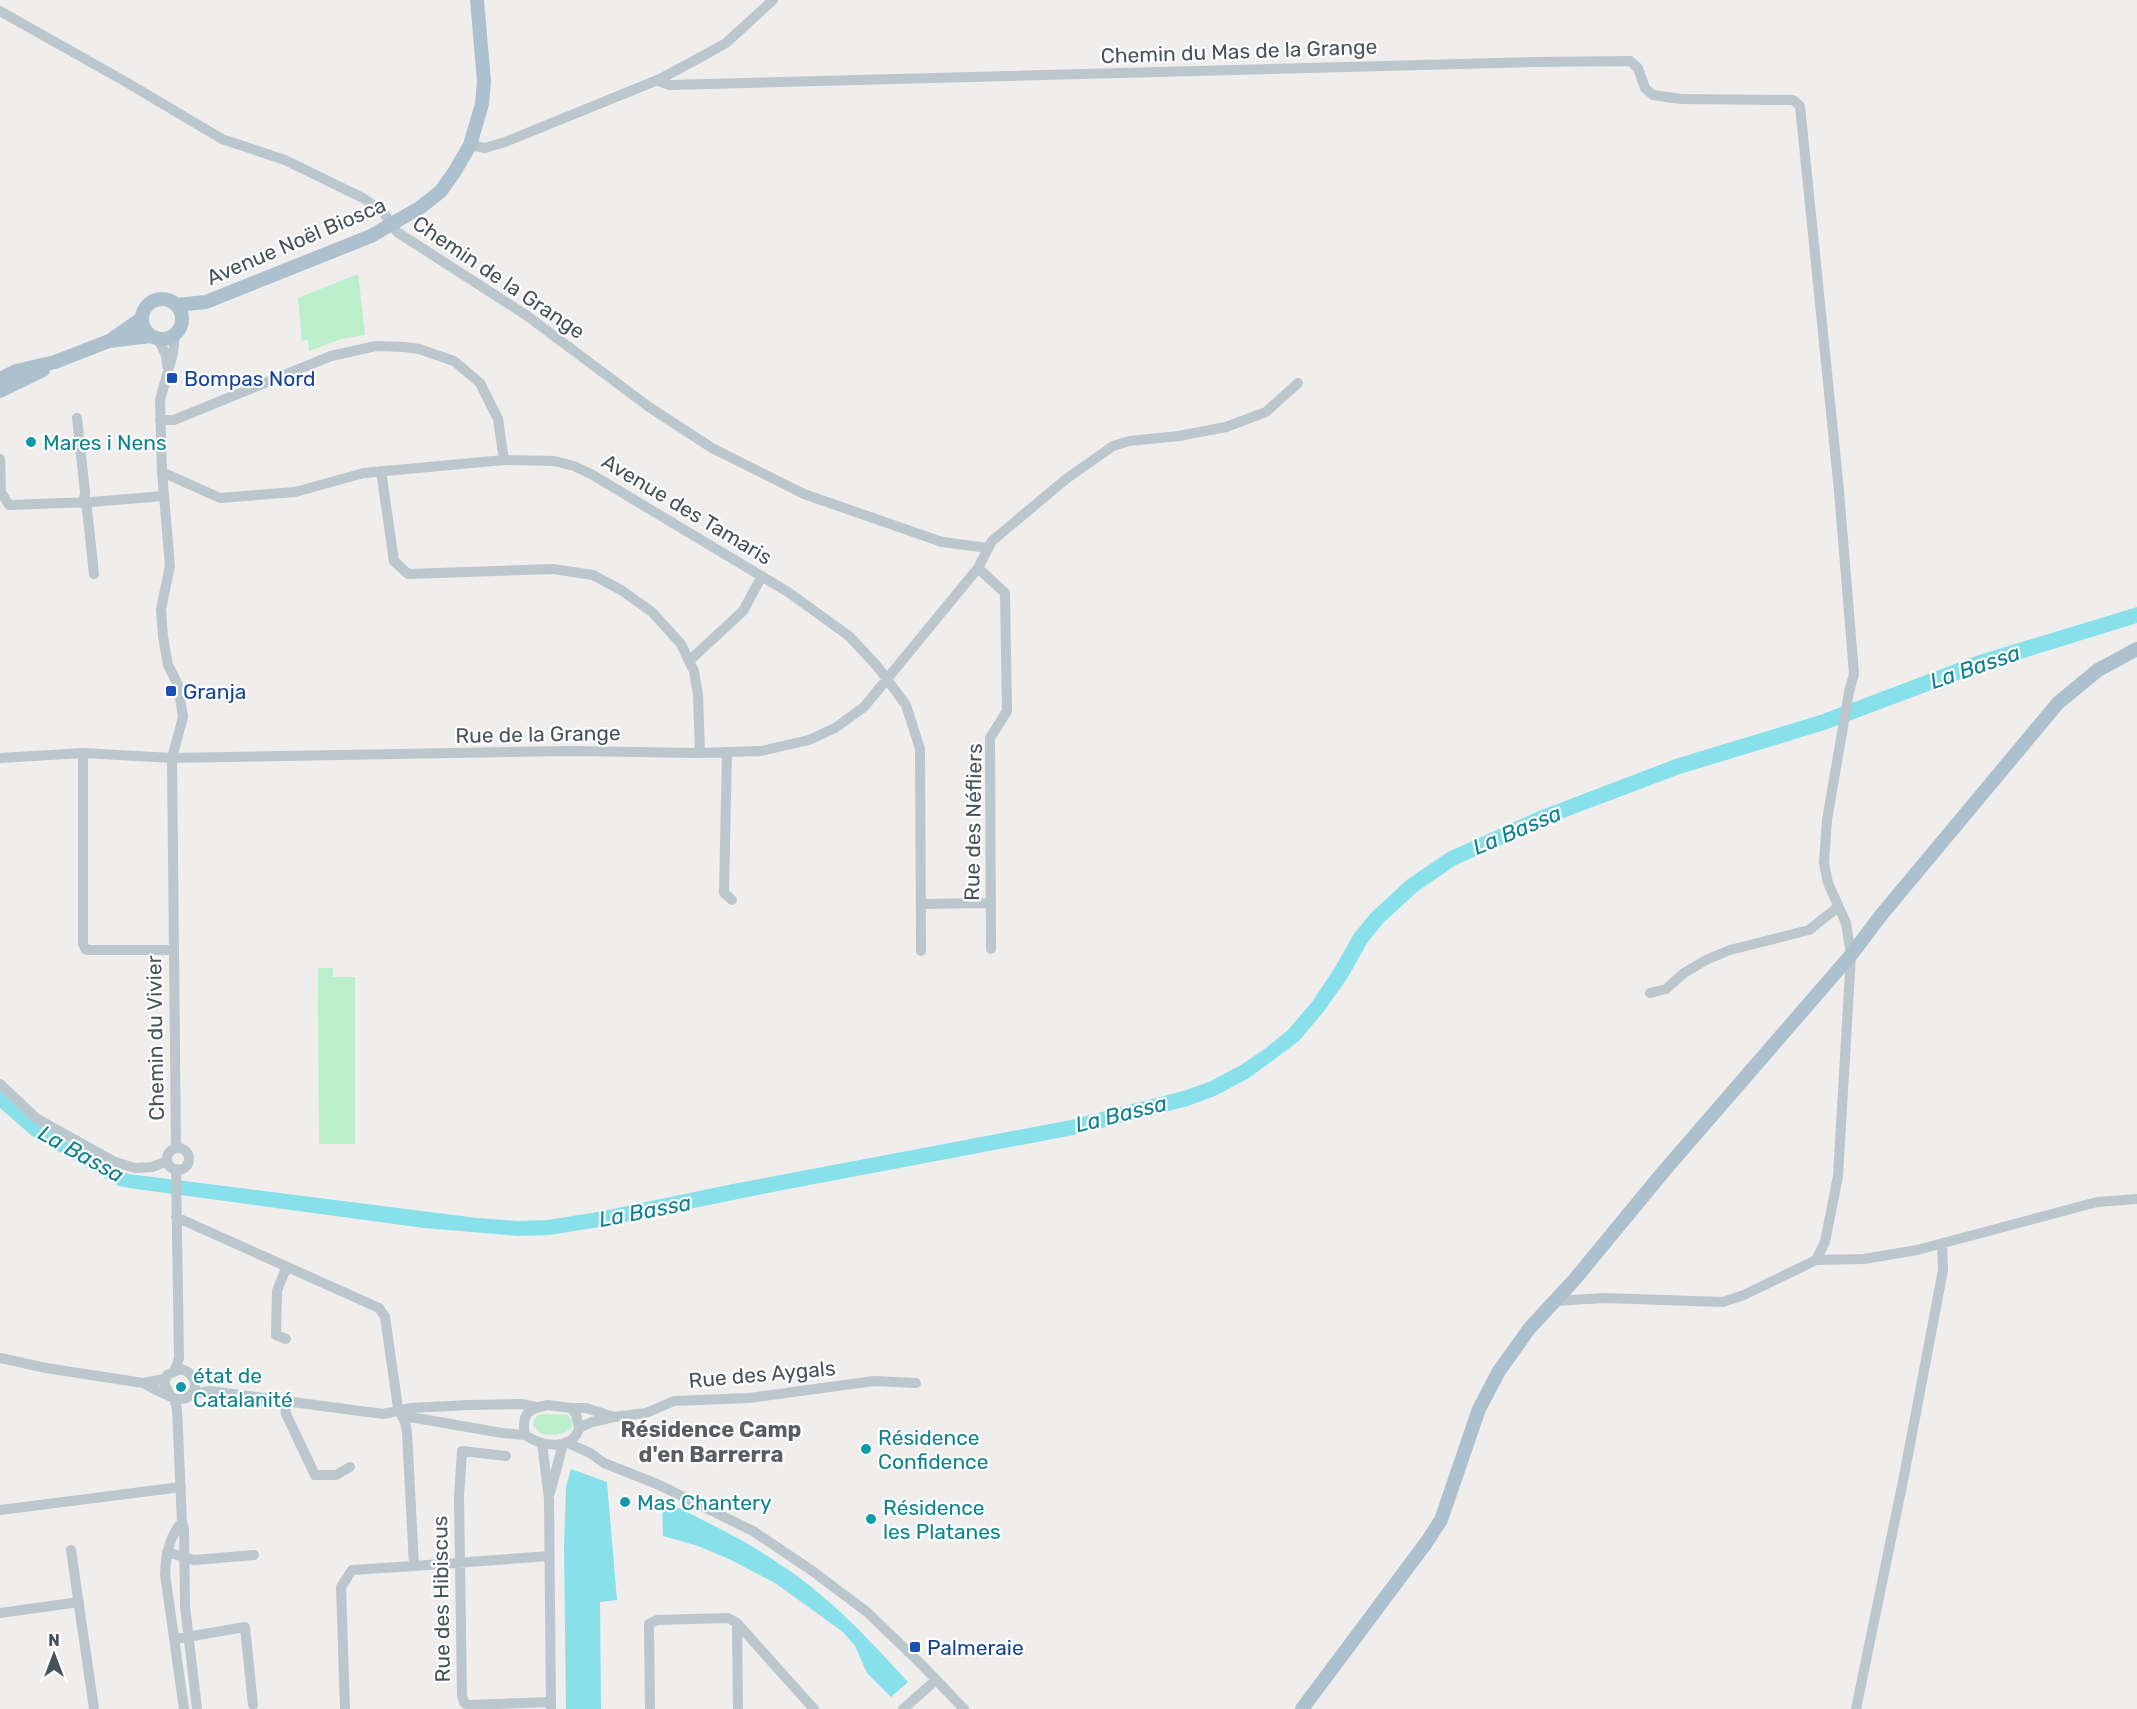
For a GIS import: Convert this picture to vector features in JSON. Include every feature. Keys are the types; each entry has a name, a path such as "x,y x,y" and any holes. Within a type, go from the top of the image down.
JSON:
{"main road":[{"name":"Avenue Noël Biosca","path":"206,302 371,236 421,207 441,191 470,145 482,104 484,81 477,0"},
{"path":"154,338 142,326 141,319 146,306 151,302 164,299 176,305 181,313 178,330"},
{"path":"176,305 206,302"},
{"path":"109,341 164,339 178,330 206,302"},
{"path":"0,379 16,371 55,362 109,341 141,319"},
{"path":"0,391 40,372 55,362"},
{"path":"1302,1709 1441,1520 1479,1409 1494,1380 1529,1329 1851,955 2058,703 2098,670 2137,648"}],"street":[{"path":"470,145 485,148 505,142 660,79 726,43 773,0"},
{"name":"Chemin de la Grange","path":"0,10 222,139 285,160 363,198 383,212 397,232 526,315 649,407 712,448 804,494 942,542 988,549"},
{"name":"Chemin du Mas de la Grange","path":"660,79 661,82 670,85 1630,61 1638,68 1646,88 1653,95 1681,99 1793,100 1800,106 1839,491 1854,674 1827,820 1824,862 1828,883 1838,908"},
{"name":"Chemin du Vivier","path":"176,1148 172,758 183,717 178,685 168,665 163,637 162,609 170,566 162,472 160,400 178,330"},
{"path":"154,338 166,355 167,370"},
{"path":"160,420 174,420 331,356 376,346 405,347 419,349 454,361 480,383 498,419 504,460"},
{"name":"Rue de la Grange","path":"0,758 83,753 172,758 564,751 700,753 761,751 809,740 835,728 864,707 978,568 992,541 1066,479 1113,446 1129,441 1179,436 1226,427 1266,412 1298,383"},
{"path":"77,418 84,501 87,509 94,574"},
{"path":"0,459 1,492 9,505 164,496"},
{"name":"Avenue des Tamaris","path":"162,472 220,498 295,492 364,472 504,460 544,460 574,466 591,474 762,576 849,636 888,680 906,705 920,749 921,951"},
{"path":"381,471 394,561 408,573 554,569 593,575 621,590 651,612 681,644 694,671 698,695 700,753"},
{"name":"Rue des Néfliers","path":"978,568 1005,593 1007,711 990,738 991,949"},
{"path":"689,661 743,611 762,576"},
{"path":"727,752 724,893 732,900"},
{"path":"83,753 83,944 86,950 173,950"},
{"path":"921,904 991,903"},
{"path":"1650,993 1666,989 1684,973 1730,950 1809,930 1838,908 1846,923 1851,955 1838,1176 1825,1242 1816,1260"},
{"path":"0,1084 36,1118 115,1162 135,1168 173,1169 184,1167 188,1160 185,1151 176,1148 170,1152 173,1169 176,1217 180,1370"},
{"path":"1555,1301 1604,1298 1723,1302 1744,1295 1816,1260 1864,1259 1942,1244 2097,1202 2137,1199"},
{"path":"176,1217 379,1308 385,1317 399,1412 405,1422 407,1432 414,1566"},
{"path":"1856,1709 1943,1270 1942,1244"},
{"path":"286,1268 277,1291 276,1335 286,1339"},
{"path":"0,1358 46,1368 143,1383 179,1399 210,1391 383,1414 411,1408 469,1405 522,1404 536,1407 560,1405 571,1408 576,1414 579,1431 590,1453"},
{"path":"143,1383 165,1379 180,1370 189,1372 195,1381 210,1391"},
{"path":"165,1379 165,1388 179,1399"},
{"path":"179,1399 195,1386 195,1381"},
{"name":"Rue des Aygals","path":"579,1431 592,1422 646,1413 674,1401 748,1398 874,1382 916,1383"},
{"path":"179,1399 185,1606 197,1709"},
{"path":"285,1402 286,1414 315,1475 336,1475 350,1467"},
{"path":"469,1405 469,1426"},
{"path":"525,1435 523,1426 525,1418 536,1407"},
{"name":"Rue des Aygals","path":"571,1408 586,1408 614,1417"},
{"path":"399,1412 410,1417 525,1435 542,1443 564,1443 590,1453 604,1463 678,1493 760,1536 811,1570 867,1612 964,1709"},
{"path":"549,1499 564,1443 579,1431"},
{"path":"542,1443 549,1499 551,1706"},
{"name":"Rue des Hibiscus","path":"506,1456 462,1451 459,1497 464,1702 551,1706"},
{"path":"0,1510 181,1487"},
{"path":"182,1522 174,1532 167,1552 165,1574 184,1709"},
{"path":"71,1550 94,1709"},
{"path":"167,1552 195,1560 254,1555"},
{"path":"345,1709 341,1587 352,1570 549,1556"},
{"path":"0,1612 79,1602"},
{"path":"650,1709 649,1624 657,1620 728,1618 737,1623 814,1709"},
{"path":"737,1623 738,1709"},
{"path":"175,1639 245,1628 254,1705"},
{"path":"903,1709 936,1680"}],"green space":[{"path":"358,274 365,335 341,339 309,351 308,340 302,341 298,298"},
{"path":"318,968 333,968 333,977 355,977 355,1144 319,1144"},
{"path":"538,1415 568,1415 572,1421 572,1427 557,1434 540,1433 533,1425 534,1420"}],"water":[{"name":"La Bassa","path":"2137,607 2137,623 1982,671 1825,730 1680,774 1545,825 1456,865 1418,891 1383,923 1367,943 1348,977 1324,1011 1299,1041 1249,1078 1215,1096 1188,1106 1074,1135 606,1226 549,1235 518,1236 424,1228 119,1186 32,1136 0,1108 0,1090 42,1127 108,1165 129,1174 477,1218 518,1221 548,1220 603,1211 1071,1120 1209,1082 1266,1048 1288,1030 1312,1002 1354,934 1371,913 1408,879 1448,852 1539,811 1675,759 1820,715 1976,656"},
{"path":"571,1469 607,1482 617,1600 600,1602 601,1709 566,1709 564,1548 566,1487"},
{"path":"662,1499 762,1552 812,1587 846,1617 908,1682 891,1697 867,1673 855,1646 843,1632 775,1583 729,1559 698,1546 663,1536"}],"place":[{"name":"Bompas Nord","path":"172,378"},
{"name":"Mares i Nens","path":"31,442"},
{"name":"Granja","path":"171,691"},
{"name":"état de Catalanité","path":"181,1387"},
{"name":"Résidence Confidence","path":"866,1449"},
{"name":"Mas Chantery","path":"625,1502"},
{"name":"Résidence les Platanes","path":"871,1519"},
{"name":"Palmeraie","path":"915,1647"}],"district":[{"name":"Résidence Camp d'en Barrerra","path":"711,1442"}]}
